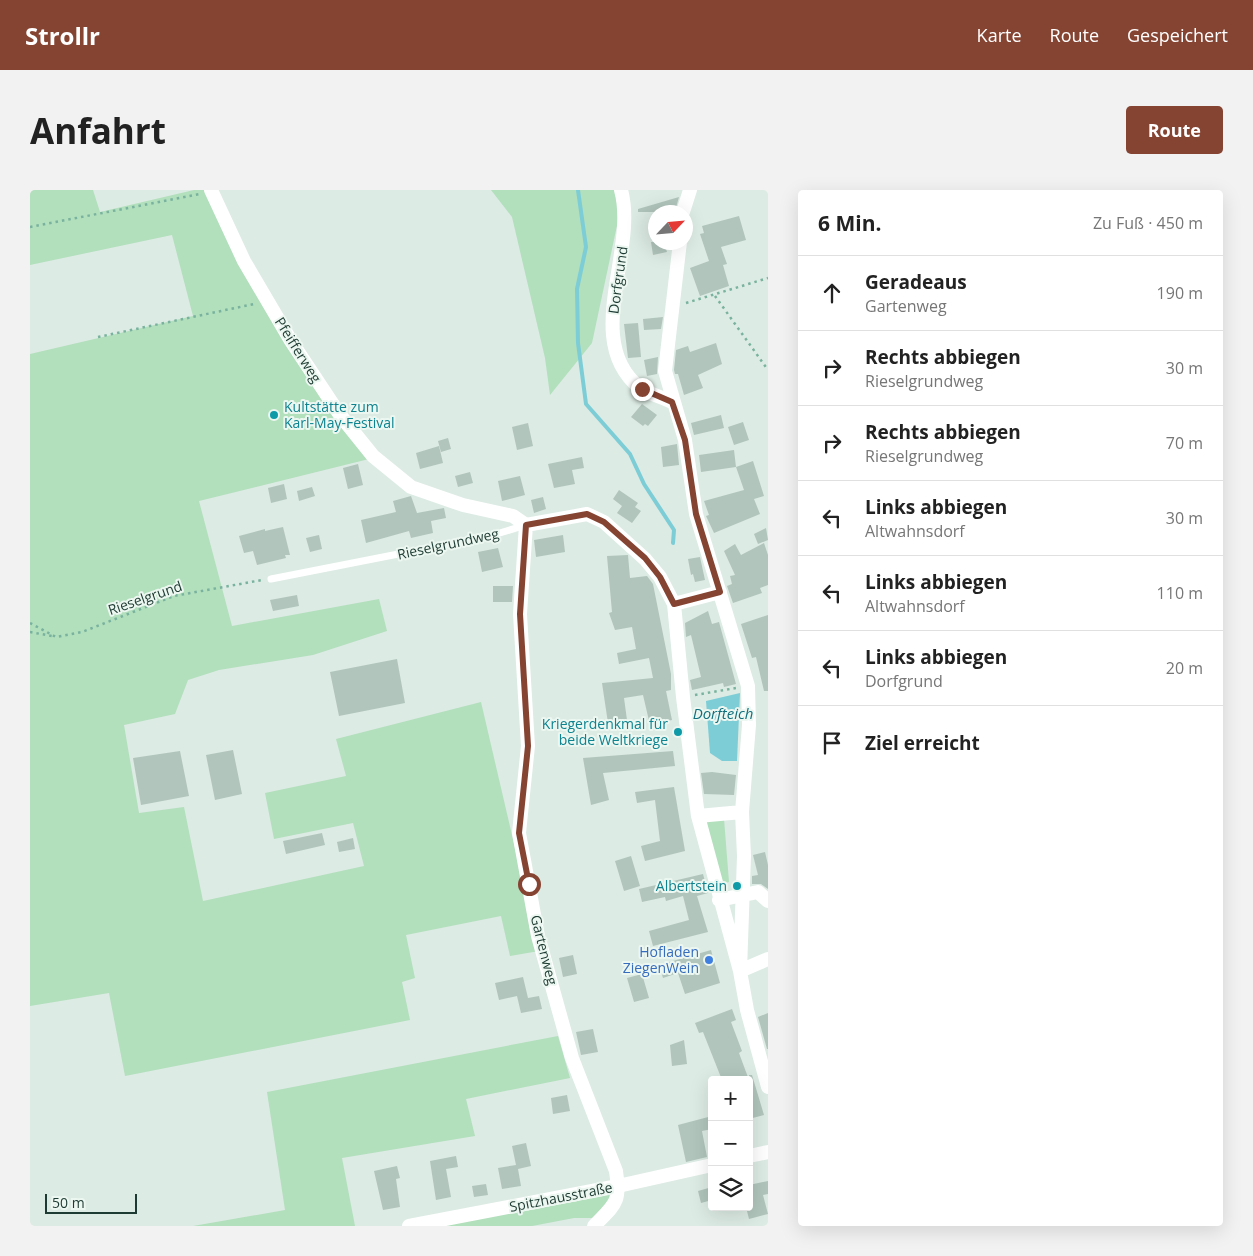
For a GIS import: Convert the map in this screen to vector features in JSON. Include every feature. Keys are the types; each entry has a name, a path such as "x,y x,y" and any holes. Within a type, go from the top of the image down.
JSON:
{"street":[{"name":"Dorfgrund","path":"621,190 624,202 624,235 611,313 617,356 628,376 642,389 672,402"},
{"path":"686,205 690,190"},
{"name":"Pfeifferweg","path":"211,191 244,261 291,341 340,415 373,456 410,487 463,505 512,516 526,525"},
{"path":"679,250 665,371 672,402 685,440 696,514 748,686 749,725 742,812 740,970"},
{"name":"Rieselgrundweg","path":"526,525 587,514 604,522 645,558 660,577 674,604"},
{"name":"Gartenweg","path":"526,525 520,614 528,746 519,833 538,936 572,1058 616,1171 618,1186"},
{"path":"720,592 674,604 683,697 698,816 719,900 740,970 747,1010 768,1087"},
{"path":"698,816 742,812"},
{"path":"719,900 758,892 768,900"},
{"path":"740,970 768,960"},
{"path":"753,1155 768,1152"},
{"name":"Spitzhausstraße","path":"409,1226 618,1186 708,1166"},
{"path":"594,1226 617,1203 618,1186"}],"lane":[{"name":"Rieselgrundweg","path":"271,578 490,536 526,525"}],"path":[{"path":"30,227 211,191"},
{"path":"673,307 715,296 768,278"},
{"path":"715,296 768,370"},
{"path":"98,337 268,301"},
{"name":"Rieselgrund","path":"56,637 82,632 174,596 271,578"},
{"path":"30,623 56,637"},
{"path":"30,632 56,637"},
{"path":"683,697 748,686"}],"green space":[{"path":"30,190 93,190 100,212 194,190 207,190 369,459 199,501 232,626 379,599 387,631 313,655 219,670 188,680 175,714 124,725 139,813 184,807 203,901 364,866 353,823 274,839 265,793 346,776 336,739 481,702 539,951 510,956 501,916 406,935 415,978 402,982 410,1020 125,1076 109,993 30,1006 30,354 193,316 172,235 30,265"},
{"path":"491,190 618,190 622,202 592,343 550,395 545,358 512,217"},
{"path":"724,819 729,882 719,885 704,822"},
{"path":"558,1036 570,1078 466,1099 475,1136 342,1158 355,1226 193,1226 285,1210 267,1092"},
{"path":"607,1193 613,1196 596,1218 574,1218 532,1226 435,1226"}],"water":[{"name":"Dorfteich","path":"740,693 737,761 722,761 710,753 706,701"}],"building":[{"path":"679,197 677,205 652,205"},
{"path":"648,206 648,212 638,212 638,209"},
{"path":"739,216 746,240 721,247 727,264 723,265 729,286 700,296 690,268 709,261 700,234 704,233 702,226"},
{"path":"652,250 666,250 667,252 653,255"},
{"path":"663,317 661,329 644,330 643,319"},
{"path":"638,323 641,357 628,358 624,324"},
{"path":"716,343 722,364 698,375 703,388 684,395 678,374 675,374 674,370 676,350 688,346 690,352"},
{"path":"658,357 657,374 647,376 644,360"},
{"path":"642,404 657,415 648,426 645,424 643,426 631,417"},
{"path":"721,415 724,428 694,435 691,423"},
{"path":"743,422 749,440 734,445 728,427"},
{"path":"528,423 533,446 517,450 512,427"},
{"path":"448,438 451,449 441,452 438,441"},
{"path":"677,444 679,465 663,467 661,447"},
{"path":"439,446 443,463 420,469 416,453"},
{"path":"734,450 736,467 701,472 699,455"},
{"path":"582,457 584,468 572,470 575,484 554,488 548,464"},
{"path":"753,461 764,496 754,499 760,514 714,533 706,516 709,515 704,501 744,490 736,467"},
{"path":"358,464 363,485 348,489 343,468"},
{"path":"470,472 473,483 458,487 455,476"},
{"path":"520,476 525,495 502,501 498,481"},
{"path":"284,484 287,499 271,503 268,488"},
{"path":"312,487 315,496 299,501 297,491"},
{"path":"619,490 638,503 635,507 641,511 632,523 617,513 622,506 613,499"},
{"path":"411,496 417,513 444,508 446,518 431,521 433,533 411,538 409,531 366,543 361,520 396,512 393,501"},
{"path":"543,497 546,509 534,513 531,500"},
{"path":"283,527 290,555 285,555 286,558 257,565 253,551 244,553 239,536 265,529 265,531"},
{"path":"766,528 768,540 758,544 754,534"},
{"path":"319,535 322,549 310,552 306,538"},
{"path":"563,535 565,552 536,557 534,540"},
{"path":"764,543 768,555 768,585 760,588 762,593 733,603 727,586 732,584 730,576 735,575 724,551 735,544 741,555"},
{"path":"498,548 503,567 482,572 478,552"},
{"path":"628,555 630,578 647,576 653,584 671,674 671,690 666,691 672,720 650,725 643,695 624,698 627,720 608,723 602,683 653,678 649,658 619,664 617,653 636,649 632,627 615,630 609,613 612,612 607,556"},
{"path":"700,557 705,580 695,582 693,574 691,575 688,559"},
{"path":"493,586 513,586 512,602 493,602"},
{"path":"297,595 299,606 273,611 270,600"},
{"path":"708,611 712,624 719,622 736,684 724,687 723,683 692,690 690,680 701,677 691,635 686,637 685,623"},
{"path":"768,615 768,691 764,691 756,657 752,658 741,624"},
{"path":"397,659 405,703 339,716 330,672"},
{"path":"233,750 242,794 215,800 206,755"},
{"path":"180,751 189,796 141,805 133,758"},
{"path":"673,751 675,766 603,773 609,800 591,805 583,758"},
{"path":"712,772 736,775 734,795 704,794 701,773"},
{"path":"674,787 685,851 645,861 641,846 660,841 655,800 637,803 635,792"},
{"path":"322,833 325,845 286,854 283,841"},
{"path":"353,838 355,849 339,852 337,842"},
{"path":"765,852 768,865 768,889 761,884 752,884 752,876 758,875 753,855"},
{"path":"631,856 640,886 624,891 615,861"},
{"path":"703,874 708,893 697,896 708,932 653,946 649,931 689,920 683,896 666,901 665,897 642,902 639,889"},
{"path":"711,950 720,983 685,994 678,973 663,978 659,965"},
{"path":"573,955 577,974 563,977 559,958"},
{"path":"642,974 649,998 634,1002 627,978"},
{"path":"523,977 528,998 539,996 542,1009 521,1013 517,996 499,1000 495,983"},
{"path":"732,1009 736,1020 731,1022 742,1051 739,1053 748,1076 720,1076 703,1032 699,1033 695,1023"},
{"path":"768,1013 768,1049 767,1049 758,1017"},
{"path":"593,1029 598,1052 581,1055 576,1032"},
{"path":"684,1040 687,1064 672,1066 670,1045"},
{"path":"753,1078 764,1115 753,1118"},
{"path":"567,1095 570,1111 553,1114 551,1098"},
{"path":"708,1117 708,1130 702,1131 707,1157 686,1162 678,1125"},
{"path":"526,1143 531,1166 518,1169 521,1186 502,1189 498,1168 516,1165 512,1146"},
{"path":"456,1156 458,1167 446,1169 451,1197 436,1200 430,1161"},
{"path":"397,1166 400,1178 396,1179 400,1207 383,1210 374,1171"},
{"path":"768,1181 768,1194 763,1195 768,1214 749,1219 747,1211 753,1211 753,1184"},
{"path":"486,1184 488,1195 474,1197 472,1186"},
{"path":"708,1188 708,1201 701,1203 698,1191"}],"waterway":[{"path":"578,190 586,247 577,289 578,343 586,404 630,454 644,484 674,530 673,543"}],"place":[{"name":"Kultstätte zum Karl-May-Festival","path":"274,415"},
{"name":"Kriegerdenkmal für beide Weltkriege","path":"678,732"},
{"name":"Albertstein","path":"737,886"},
{"name":"Hofladen ZiegenWein","path":"709,960"}],"route":[{"path":"529,884 519,833 528,746 520,614 526,525 587,514 604,522 645,558 660,577 674,604 720,592 696,514 685,440 672,402 642,389"}]}
